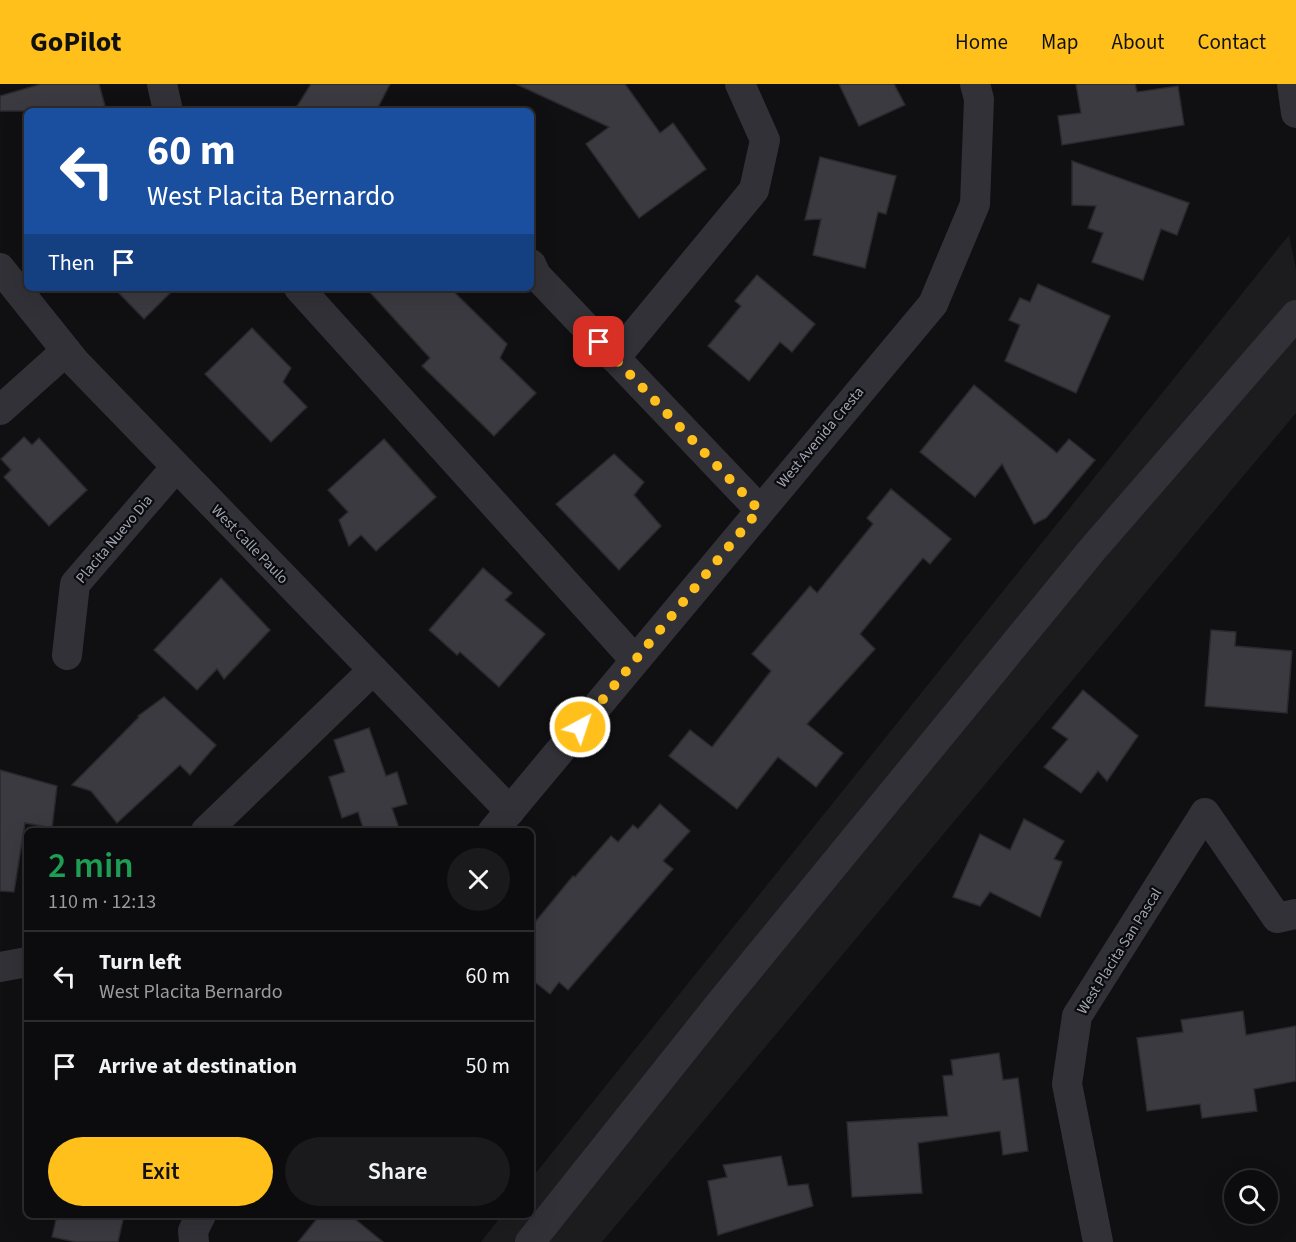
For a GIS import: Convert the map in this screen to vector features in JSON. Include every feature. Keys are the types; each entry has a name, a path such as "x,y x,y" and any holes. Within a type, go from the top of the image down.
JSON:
{"street":[{"path":"162,84 167,108"},
{"path":"615,358 754,190 765,140 740,84"},
{"name":"West Avenida Cresta","path":"502,821 933,304 975,204 979,99 975,84"},
{"path":"1292,84 1296,113"},
{"name":"West Calle Paulo","path":"0,268 66,351 373,670 502,821"},
{"path":"534,271 759,510"},
{"path":"302,291 635,660"},
{"path":"530,1242 723,1000 1092,550 1296,315"},
{"path":"0,410 66,351"},
{"name":"Placita Nuevo Dia","path":"67,656 75,584 176,467"},
{"path":"209,828 373,670"},
{"name":"West Placita San Pascal","path":"1098,1242 1067,1084 1077,1016 1205,813 1277,918 1296,914"},
{"path":"0,967 24,963"},
{"path":"194,1242 194,1231 200,1218"}],"shaded area":[{"path":"1289,235 1296,269 1296,413 602,1242 481,1242 500,1218 534,1218 534,1175"}],"building":[{"path":"41,84 99,84 105,106 97,108 24,108 24,111 0,111 0,96"},
{"path":"311,84 390,84 378,108 296,108"},
{"path":"516,84 625,84 660,133 673,123 706,169 639,218 586,144 609,127"},
{"path":"839,84 894,84 905,105 859,126"},
{"path":"1076,84 1135,84 1137,92 1178,86 1184,125 1062,145 1058,116 1081,113"},
{"path":"820,157 896,176 886,214 878,212 865,268 813,255 821,219 805,220"},
{"path":"1072,161 1189,203 1177,235 1161,229 1143,280 1092,262 1103,233 1088,228 1096,206 1072,205"},
{"path":"757,275 815,324 792,352 780,342 749,381 708,346 741,306 735,301"},
{"path":"1038,284 1110,316 1076,393 1005,361 1020,325 1009,320 1020,298 1030,302"},
{"path":"117,291 172,291 144,319"},
{"path":"369,291 453,291 507,344 500,358 536,393 494,436 422,366 430,358"},
{"path":"252,328 291,368 283,382 307,407 271,442 205,374"},
{"path":"974,385 1057,453 1069,439 1095,460 1046,518 1034,524 1002,464 975,497 920,452"},
{"path":"24,437 32,445 39,438 87,490 49,526 4,477 11,470 1,459"},
{"path":"384,439 436,497 376,551 361,535 349,546 339,520 348,512 328,490"},
{"path":"614,454 644,482 634,495 661,526 619,570 556,504"},
{"path":"891,489 951,539 930,564 923,558 860,634 875,649 807,724 843,753 816,787 778,757 737,809 669,756 690,730 712,747 771,671 752,654 810,586 817,593 873,524 867,518"},
{"path":"483,568 512,593 505,600 545,634 499,687 460,652 457,655 429,630"},
{"path":"221,578 270,630 224,679 217,669 197,690 154,650"},
{"path":"1211,630 1236,632 1235,646 1292,651 1287,713 1205,706"},
{"path":"1083,690 1138,736 1107,781 1098,771 1081,793 1044,767 1068,739 1052,728"},
{"path":"164,697 216,745 190,775 180,765 117,823 91,791 72,785 138,716"},
{"path":"369,728 386,776 397,772 407,804 392,808 399,828 363,828 358,812 342,818 329,777 345,772 334,740"},
{"path":"0,770 57,786 52,828 25,823 14,892 0,891"},
{"path":"660,804 690,831 663,861 673,869 568,990 559,982 550,994 534,981 534,923 573,876 575,877 611,836 618,842 633,825 638,829"},
{"path":"1024,819 1064,841 1054,859 1062,862 1040,917 990,892 980,906 953,897 980,834 1010,850"},
{"path":"1243,1011 1246,1035 1296,1026 1296,1081 1254,1089 1257,1111 1202,1118 1200,1104 1147,1111 1137,1038 1183,1032 1181,1020"},
{"path":"999,1053 1003,1080 1018,1078 1028,1151 1003,1155 1000,1131 918,1143 922,1193 852,1197 847,1122 948,1116 943,1076 953,1075 951,1060"},
{"path":"781,1156 788,1186 808,1184 813,1206 718,1235 708,1181 727,1177 723,1165"},
{"path":"56,1218 123,1218 118,1242 76,1242 52,1237"},
{"path":"318,1218 354,1218 383,1242 298,1242"}],"route":[{"path":"580,727 759,510 599,342"}]}
